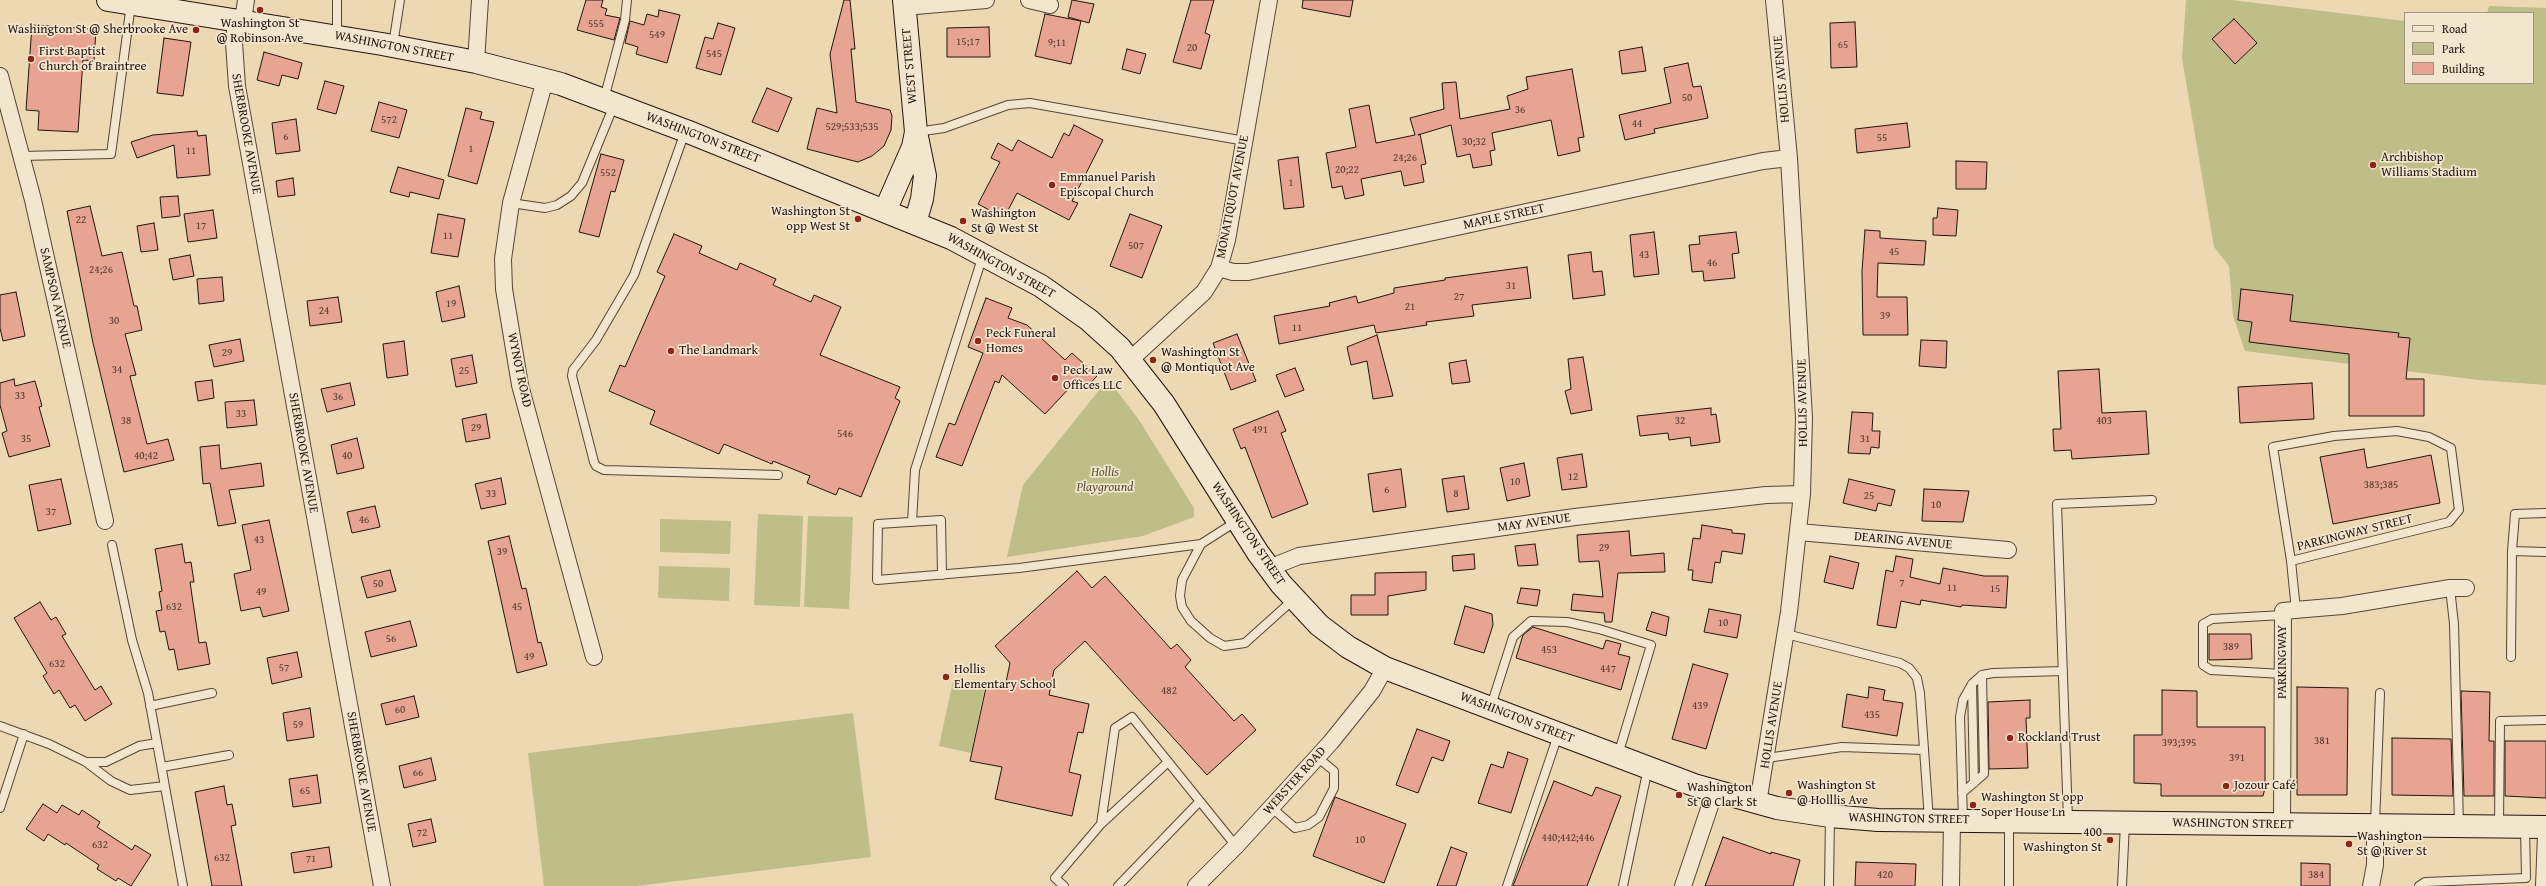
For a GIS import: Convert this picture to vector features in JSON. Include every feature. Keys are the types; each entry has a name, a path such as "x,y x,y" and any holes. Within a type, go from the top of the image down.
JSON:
{"main road":[{"name":"WASHINGTON STREET","path":"108,0 242,14 337,36 476,62 545,80 686,131 914,223 983,254 1041,286 1078,311 1107,335 1131,359 1164,404 1269,568 1294,599 1332,636 1356,653 1385,668 1715,792 1758,803 1830,816 1878,820 2282,825 2536,826"},
{"name":"WEST STREET","path":"904,4 916,132 925,176 923,193 914,223"},
{"name":"WEST STREET","path":"885,211 913,147 916,132"}],"street":[{"path":"476,62 480,0"},
{"path":"904,4 986,0"},
{"path":"1029,0 1050,5"},
{"name":"MONATIQUOT AVENUE","path":"1131,359 1204,292 1219,268 1227,240 1269,0"},
{"name":"HOLLIS AVENUE","path":"1758,803 1767,758 1786,634 1798,532 1802,494 1804,397 1789,158 1774,0"},
{"name":"SHERBROOKE AVENUE","path":"242,14 234,43 237,86 382,886"},
{"name":"SAMPSON AVENUE","path":"0,76 37,217 105,521"},
{"name":"WYNOT ROAD","path":"545,80 511,203 505,244 503,274 509,326 523,396 594,657"},
{"name":"MAPLE STREET","path":"1219,268 1233,272 1248,272 1763,161 1789,158"},
{"name":"MAY AVENUE","path":"1269,568 1299,556 1575,517 1766,496 1802,494"},
{"name":"DEARING AVENUE","path":"1798,532 2008,550"},
{"name":"PARKINGWAY","path":"2282,825 2283,674 2289,613 2342,606 2450,588 2466,588"},
{"name":"WEBSTER ROAD","path":"1196,886 1236,846 1316,757 1366,699 1385,668"},
{"path":"1683,886 1715,792"},
{"path":"1951,886 1957,820"},
{"path":"2372,886 2375,865 2374,825"},
{"path":"2544,886 2546,834"}],"lane":[{"path":"337,0 337,36"},
{"path":"393,46 400,0"},
{"path":"511,203 545,208 557,205 571,196 582,183 609,102 625,20 627,0"},
{"path":"21,156 111,154 132,3"},
{"path":"916,132 944,128 1008,105 1030,103 1245,141"},
{"path":"686,131 634,275 596,340 573,370 572,376 594,462 596,466 604,470 778,475"},
{"path":"912,522 915,470 983,254"},
{"name":"PARKINGWAY STREET","path":"2289,613 2291,560 2273,447 2334,436 2397,431 2429,437 2451,448 2459,510 2449,522 2291,560"},
{"path":"2068,822 2057,504 2152,500"},
{"path":"2511,658 2512,551 2515,514 2546,513"},
{"path":"942,575 941,520 878,524 877,580 942,575 1019,568 1201,544 1238,521"},
{"path":"112,544 132,640 150,706 183,886"},
{"path":"1201,544 1182,580 1180,596 1182,607 1191,621 1210,638 1224,646 1244,643 1294,599"},
{"path":"2512,551 2546,552"},
{"path":"2450,588 2454,624 2459,826"},
{"path":"2283,674 2211,670 2203,665 2203,624 2212,619 2289,613"},
{"path":"1491,708 1513,637 1531,621 1567,622 1583,625 1651,645 1618,756"},
{"path":"1786,634 1900,663 1909,668 1917,678 1920,693 1929,820"},
{"path":"1957,820 1962,793 1960,717 1963,700 1972,684 1982,675 1993,673 2063,670"},
{"path":"1962,793 1984,774 1982,675"},
{"path":"1972,684 1974,782"},
{"path":"150,706 212,693"},
{"path":"2374,825 2380,693"},
{"path":"1101,824 1115,728 1132,717 1196,799 1236,846"},
{"path":"2499,826 2500,721 2546,720"},
{"path":"0,726 24,734 86,762 112,781 130,790 165,786"},
{"path":"0,808 24,734"},
{"path":"1507,886 1558,734"},
{"path":"86,762 106,762 139,746 157,743"},
{"path":"1767,758 1842,747 1924,750"},
{"path":"162,767 229,755"},
{"path":"1271,807 1295,828 1308,824 1319,817 1334,788 1334,771 1316,757"},
{"path":"1064,886 1055,878 1101,824 1168,762"},
{"path":"1623,886 1648,767"},
{"path":"1118,886 1196,799"},
{"path":"1829,886 1830,816"},
{"path":"2009,886 2010,821"},
{"path":"2122,886 2125,822"},
{"path":"2419,886 2425,882 2525,882 2536,826"}],"green space":[{"name":"Archbishop Williams Stadium","path":"2186,0 2231,0 2404,21 2404,84 2534,84 2534,12 2487,12 2489,6 2546,8 2546,385 2479,380 2245,351 2233,316 2229,266 2214,247 2182,58"},
{"name":"Hollis Playground","path":"1108,379 1139,420 1194,508 1194,517 1143,536 1007,557 1023,485"},
{"path":"758,514 803,516 800,607 754,605"},
{"path":"808,516 853,517 849,609 804,607"},
{"path":"660,519 731,521 730,554 660,552"},
{"path":"659,566 730,568 729,601 658,598"},
{"path":"953,681 985,687 971,753 939,746"},
{"path":"853,713 871,857 637,886 544,886 528,753"}],"building":[{"path":"586,0 603,0 601,7 607,9 605,15 620,18 614,40 577,30"},
{"path":"844,0 850,0 855,49 851,49 856,102 890,110 892,116 891,130 884,146 872,156 858,162 807,149 817,108 837,113 830,54"},
{"path":"1072,0 1094,4 1089,23 1068,17"},
{"path":"1191,0 1214,0 1205,33 1210,35 1201,69 1173,62"},
{"path":"1303,0 1353,0 1350,17 1302,8"},
{"path":"659,10 680,15 667,63 636,54 638,47 625,43 630,21 644,25 647,14 658,17"},
{"path":"1045,14 1081,21 1071,64 1035,56"},
{"path":"2234,19 2257,43 2235,64 2212,39"},
{"path":"1855,22 1857,67 1831,68 1830,23"},
{"path":"718,23 735,28 721,75 696,68 705,37 713,39"},
{"path":"32,25 96,29 94,61 83,60 78,132 38,130 39,111 26,110"},
{"path":"989,27 990,57 947,57 947,28"},
{"path":"164,38 191,42 183,96 157,93"},
{"path":"1642,47 1646,71 1622,74 1619,51"},
{"path":"1127,49 1146,54 1140,74 1122,69"},
{"path":"264,52 302,63 298,79 282,75 279,86 257,80"},
{"path":"1688,63 1693,87 1701,86 1708,118 1654,129 1655,133 1625,140 1619,115 1671,103 1664,68"},
{"path":"1572,69 1584,137 1578,138 1580,151 1558,156 1551,120 1492,133 1495,150 1490,151 1492,165 1473,168 1470,154 1457,157 1451,125 1420,134 1426,164 1421,165 1424,182 1404,186 1401,171 1361,179 1364,195 1345,199 1342,186 1332,188 1326,153 1356,147 1349,109 1369,105 1376,143 1415,135 1410,118 1444,109 1442,83 1456,82 1460,119 1510,109 1507,96 1528,89 1526,77"},
{"path":"325,81 344,86 336,114 317,109"},
{"path":"767,88 792,98 778,132 752,122"},
{"path":"379,102 407,110 399,138 371,131"},
{"path":"466,108 482,112 480,119 494,122 477,184 448,176"},
{"path":"296,119 300,151 276,154 272,123"},
{"path":"1907,123 1910,147 1857,153 1855,129"},
{"path":"1074,125 1103,140 1072,201 1078,203 1069,220 1017,193 1004,218 978,204 1000,162 991,158 998,143 1012,151 1018,140 1052,158 1064,133 1069,136"},
{"path":"197,131 198,136 206,135 210,175 177,178 174,145 137,158 131,142 153,135"},
{"path":"601,154 624,160 615,192 611,191 599,237 579,232"},
{"path":"1298,157 1304,207 1284,209 1278,160"},
{"path":"1956,161 1987,162 1986,189 1956,189"},
{"path":"398,167 444,180 439,199 410,192 409,197 390,192"},
{"path":"293,178 295,195 278,197 276,181"},
{"path":"178,196 180,216 162,218 160,197"},
{"path":"90,206 102,256 122,252 134,306 137,306 142,330 125,334 136,375 130,376 147,444 168,439 174,460 124,472 93,343 67,211"},
{"path":"1938,208 1958,210 1956,236 1933,235 1933,218 1937,218"},
{"path":"213,210 217,238 188,242 184,214"},
{"path":"438,214 465,219 458,257 431,253"},
{"path":"1130,214 1162,226 1142,278 1110,266"},
{"path":"154,223 158,250 141,252 137,226"},
{"path":"1865,230 1880,231 1880,238 1926,241 1924,265 1878,263 1877,297 1907,297 1908,335 1863,335 1862,271"},
{"path":"1654,232 1659,274 1634,277 1630,235"},
{"path":"1736,232 1739,253 1732,254 1735,278 1704,281 1703,271 1692,272 1689,245 1700,244 1699,236"},
{"name":"The Landmark","path":"674,234 702,246 699,253 737,270 740,263 776,279 773,285 811,302 814,295 841,307 820,355 900,387 895,398 900,401 861,497 839,488 836,495 807,483 810,476 773,461 772,464 724,444 719,454 650,424 655,411 609,391 620,365 625,367 665,276 657,272"},
{"path":"1591,252 1593,272 1602,271 1605,295 1573,299 1568,255"},
{"path":"190,255 194,276 173,280 169,259"},
{"path":"1527,267 1531,298 1472,305 1474,316 1426,322 1427,325 1376,333 1374,325 1279,344 1274,316 1330,306 1329,303 1356,296 1358,303 1394,293 1394,288 1445,280 1445,278"},
{"path":"222,277 224,301 199,304 197,279"},
{"path":"459,286 465,317 442,322 436,292"},
{"path":"2241,289 2293,295 2290,321 2399,333 2398,337 2410,338 2406,379 2424,379 2424,416 2349,416 2349,354 2249,342 2252,322 2238,320"},
{"path":"16,292 25,336 3,341 0,328 0,295"},
{"path":"338,297 342,322 310,326 307,301"},
{"path":"986,298 1012,308 1008,318 1027,325 1065,360 1072,353 1097,376 1084,390 1075,382 1045,414 1002,375 999,383 995,381 962,466 936,457 949,423 955,425 983,353 968,347"},
{"path":"1237,334 1256,381 1231,390 1213,343"},
{"path":"1377,335 1393,396 1373,399 1367,361 1351,365 1347,347"},
{"path":"240,339 244,361 214,367 209,345"},
{"path":"1921,340 1947,341 1946,368 1919,366"},
{"path":"404,341 408,375 387,378 383,344"},
{"path":"472,355 477,383 456,387 451,359"},
{"path":"1583,357 1592,410 1571,414 1565,391 1571,389 1568,359"},
{"path":"1466,360 1470,382 1452,384 1449,363"},
{"path":"1295,368 1304,390 1285,397 1276,375"},
{"path":"2099,369 2102,413 2146,411 2149,454 2072,459 2071,450 2054,451 2053,429 2061,429 2058,371"},
{"path":"14,379 15,386 35,381 42,406 39,407 50,446 9,457 2,433 7,431 0,405 0,383"},
{"path":"212,380 214,398 198,401 195,382"},
{"path":"350,383 355,405 327,412 321,389"},
{"path":"2312,383 2314,419 2240,423 2238,387"},
{"path":"254,400 257,425 227,428 225,402"},
{"path":"1711,408 1711,415 1716,414 1720,442 1691,446 1690,437 1669,440 1668,433 1640,436 1637,416"},
{"path":"1278,411 1286,431 1281,433 1308,504 1272,518 1245,447 1241,449 1233,429"},
{"path":"1852,412 1873,413 1872,431 1880,431 1879,448 1871,447 1870,454 1848,453"},
{"path":"486,414 490,438 466,442 462,419"},
{"path":"357,438 364,468 337,474 331,445"},
{"path":"219,445 221,469 261,463 264,486 229,490 236,523 218,526 210,483 203,484 200,447"},
{"path":"2364,449 2367,468 2431,455 2440,503 2333,524 2320,457"},
{"path":"1582,454 1587,487 1562,490 1557,458"},
{"path":"1524,463 1530,496 1507,501 1500,468"},
{"path":"1401,469 1406,507 1373,512 1368,474"},
{"path":"1464,476 1469,509 1447,512 1442,479"},
{"path":"501,478 506,504 481,509 475,484"},
{"path":"61,479 71,524 38,531 29,485"},
{"path":"1849,479 1895,490 1891,506 1878,503 1876,511 1843,503"},
{"path":"1924,489 1969,491 1963,522 1922,521"},
{"path":"375,506 380,527 352,533 347,512"},
{"path":"269,520 289,611 263,617 260,607 241,611 234,574 251,570 242,525"},
{"path":"1702,525 1732,530 1732,533 1745,534 1742,554 1722,551 1720,563 1715,562 1712,583 1692,580 1693,570 1688,570 1693,538 1700,539"},
{"path":"1629,531 1631,556 1664,553 1665,572 1618,573 1612,622 1605,622 1604,613 1571,610 1573,594 1603,597 1599,561 1579,562 1577,535"},
{"path":"509,536 522,589 526,588 538,643 541,642 547,665 517,673 488,541"},
{"path":"182,544 185,563 191,562 194,582 190,582 199,643 206,642 210,664 178,670 174,649 169,650 165,631 160,632 156,611 162,610 159,592 162,591 155,549"},
{"path":"1535,544 1538,565 1518,566 1515,546"},
{"path":"1474,554 1475,569 1453,571 1452,556"},
{"path":"1830,556 1859,563 1853,589 1824,582"},
{"path":"1896,556 1913,559 1910,577 1940,584 1943,568 1984,576 2008,576 2006,608 1962,605 1961,607 1921,600 1920,605 1901,601 1896,628 1877,625 1886,570 1893,572"},
{"path":"390,570 396,591 367,598 361,577"},
{"path":"1077,571 1092,588 1105,576 1171,649 1177,644 1191,660 1185,667 1234,721 1242,714 1256,730 1207,775 1085,641 1054,670 1049,695 1089,704 1083,733 1078,732 1069,772 1081,775 1072,816 995,799 1002,767 970,761 987,683 1005,687 1010,663 995,646"},
{"path":"1426,572 1426,590 1388,596 1388,615 1351,615 1351,595 1375,595 1375,573"},
{"path":"1521,588 1540,590 1537,606 1517,603"},
{"path":"40,602 51,620 56,617 66,634 62,636 95,690 101,686 112,704 85,721 75,705 70,708 59,690 54,694 43,676 47,673 14,618"},
{"path":"1465,606 1492,614 1493,625 1484,653 1454,644"},
{"path":"1709,609 1741,615 1737,638 1704,632"},
{"path":"1652,612 1669,617 1666,636 1646,630"},
{"path":"410,621 417,646 371,657 365,632"},
{"path":"1533,627 1603,649 1606,640 1621,644 1618,654 1630,657 1621,690 1516,658 1523,635"},
{"path":"2209,634 2251,634 2252,659 2209,660"},
{"path":"297,652 302,677 272,684 267,658"},
{"path":"1693,664 1728,674 1706,749 1672,739"},
{"path":"1869,687 1885,690 1883,700 1903,703 1897,736 1842,727 1847,694 1868,698"},
{"path":"2297,687 2348,688 2347,795 2297,795"},
{"path":"2162,690 2197,691 2197,727 2265,727 2265,788 2263,796 2161,796 2161,784 2134,783 2134,735 2162,735"},
{"path":"2461,691 2490,692 2489,741 2494,741 2494,796 2464,796"},
{"path":"414,696 419,717 386,725 381,704"},
{"path":"2030,700 2030,718 2026,718 2028,768 1989,769 1988,702"},
{"path":"310,708 314,737 287,741 283,713"},
{"path":"1417,729 1450,741 1443,761 1432,757 1418,793 1396,785"},
{"path":"2392,738 2451,739 2453,796 2392,795"},
{"path":"2505,741 2546,741 2546,798 2505,796"},
{"path":"1508,752 1528,759 1511,813 1478,803 1491,764 1503,768"},
{"path":"431,758 436,780 404,788 399,766"},
{"path":"317,775 321,803 293,807 289,779"},
{"path":"1554,781 1592,796 1596,787 1621,796 1587,886 1513,886"},
{"path":"224,786 227,805 232,804 236,825 231,826 242,886 212,886 195,792"},
{"path":"1335,797 1406,824 1384,883 1313,856"},
{"path":"43,804 57,813 62,805 79,815 82,810 100,822 97,827 132,850 135,845 151,855 131,886 118,878 116,881 97,869 99,865 66,843 65,845 48,834 44,841 26,829"},
{"path":"431,819 436,842 413,847 408,824"},
{"path":"1723,837 1771,854 1771,852 1800,860 1793,886 1705,886"},
{"path":"329,847 332,867 294,873 291,853"},
{"path":"1451,847 1467,853 1456,886 1437,886"},
{"path":"1856,862 1916,864 1915,886 1855,886"},
{"path":"2301,863 2330,864 2330,886 2301,886"}],"place":[{"name":"Washington St @ Robinson Ave","path":"260,10"},
{"name":"Washington St @ Sherbrooke Ave","path":"196,30"},
{"name":"First Baptist Church of Braintree","path":"31,59"},
{"name":"Archbishop Williams Stadium","path":"2373,165"},
{"name":"Emmanuel Parish Episcopal Church","path":"1052,185"},
{"name":"Washington St opp West St","path":"858,219"},
{"name":"Washington St @ West St","path":"963,221"},
{"name":"Peck Funeral Homes","path":"978,341"},
{"name":"The Landmark","path":"671,351"},
{"name":"Washington St @ Montiquot Ave","path":"1153,360"},
{"name":"Peck Law Offices LLC","path":"1055,378"},
{"name":"Hollis Elementary School","path":"946,677"},
{"name":"Rockland Trust","path":"2010,738"},
{"name":"Jozour Café","path":"2226,786"},
{"name":"Washington St @ Holllis Ave","path":"1789,793"},
{"name":"Washington St @ Clark St","path":"1679,795"},
{"name":"Washington St opp Soper House Ln","path":"1973,805"},
{"name":"400 Washington St","path":"2110,840"},
{"name":"Washington St @ River St","path":"2349,844"}]}
